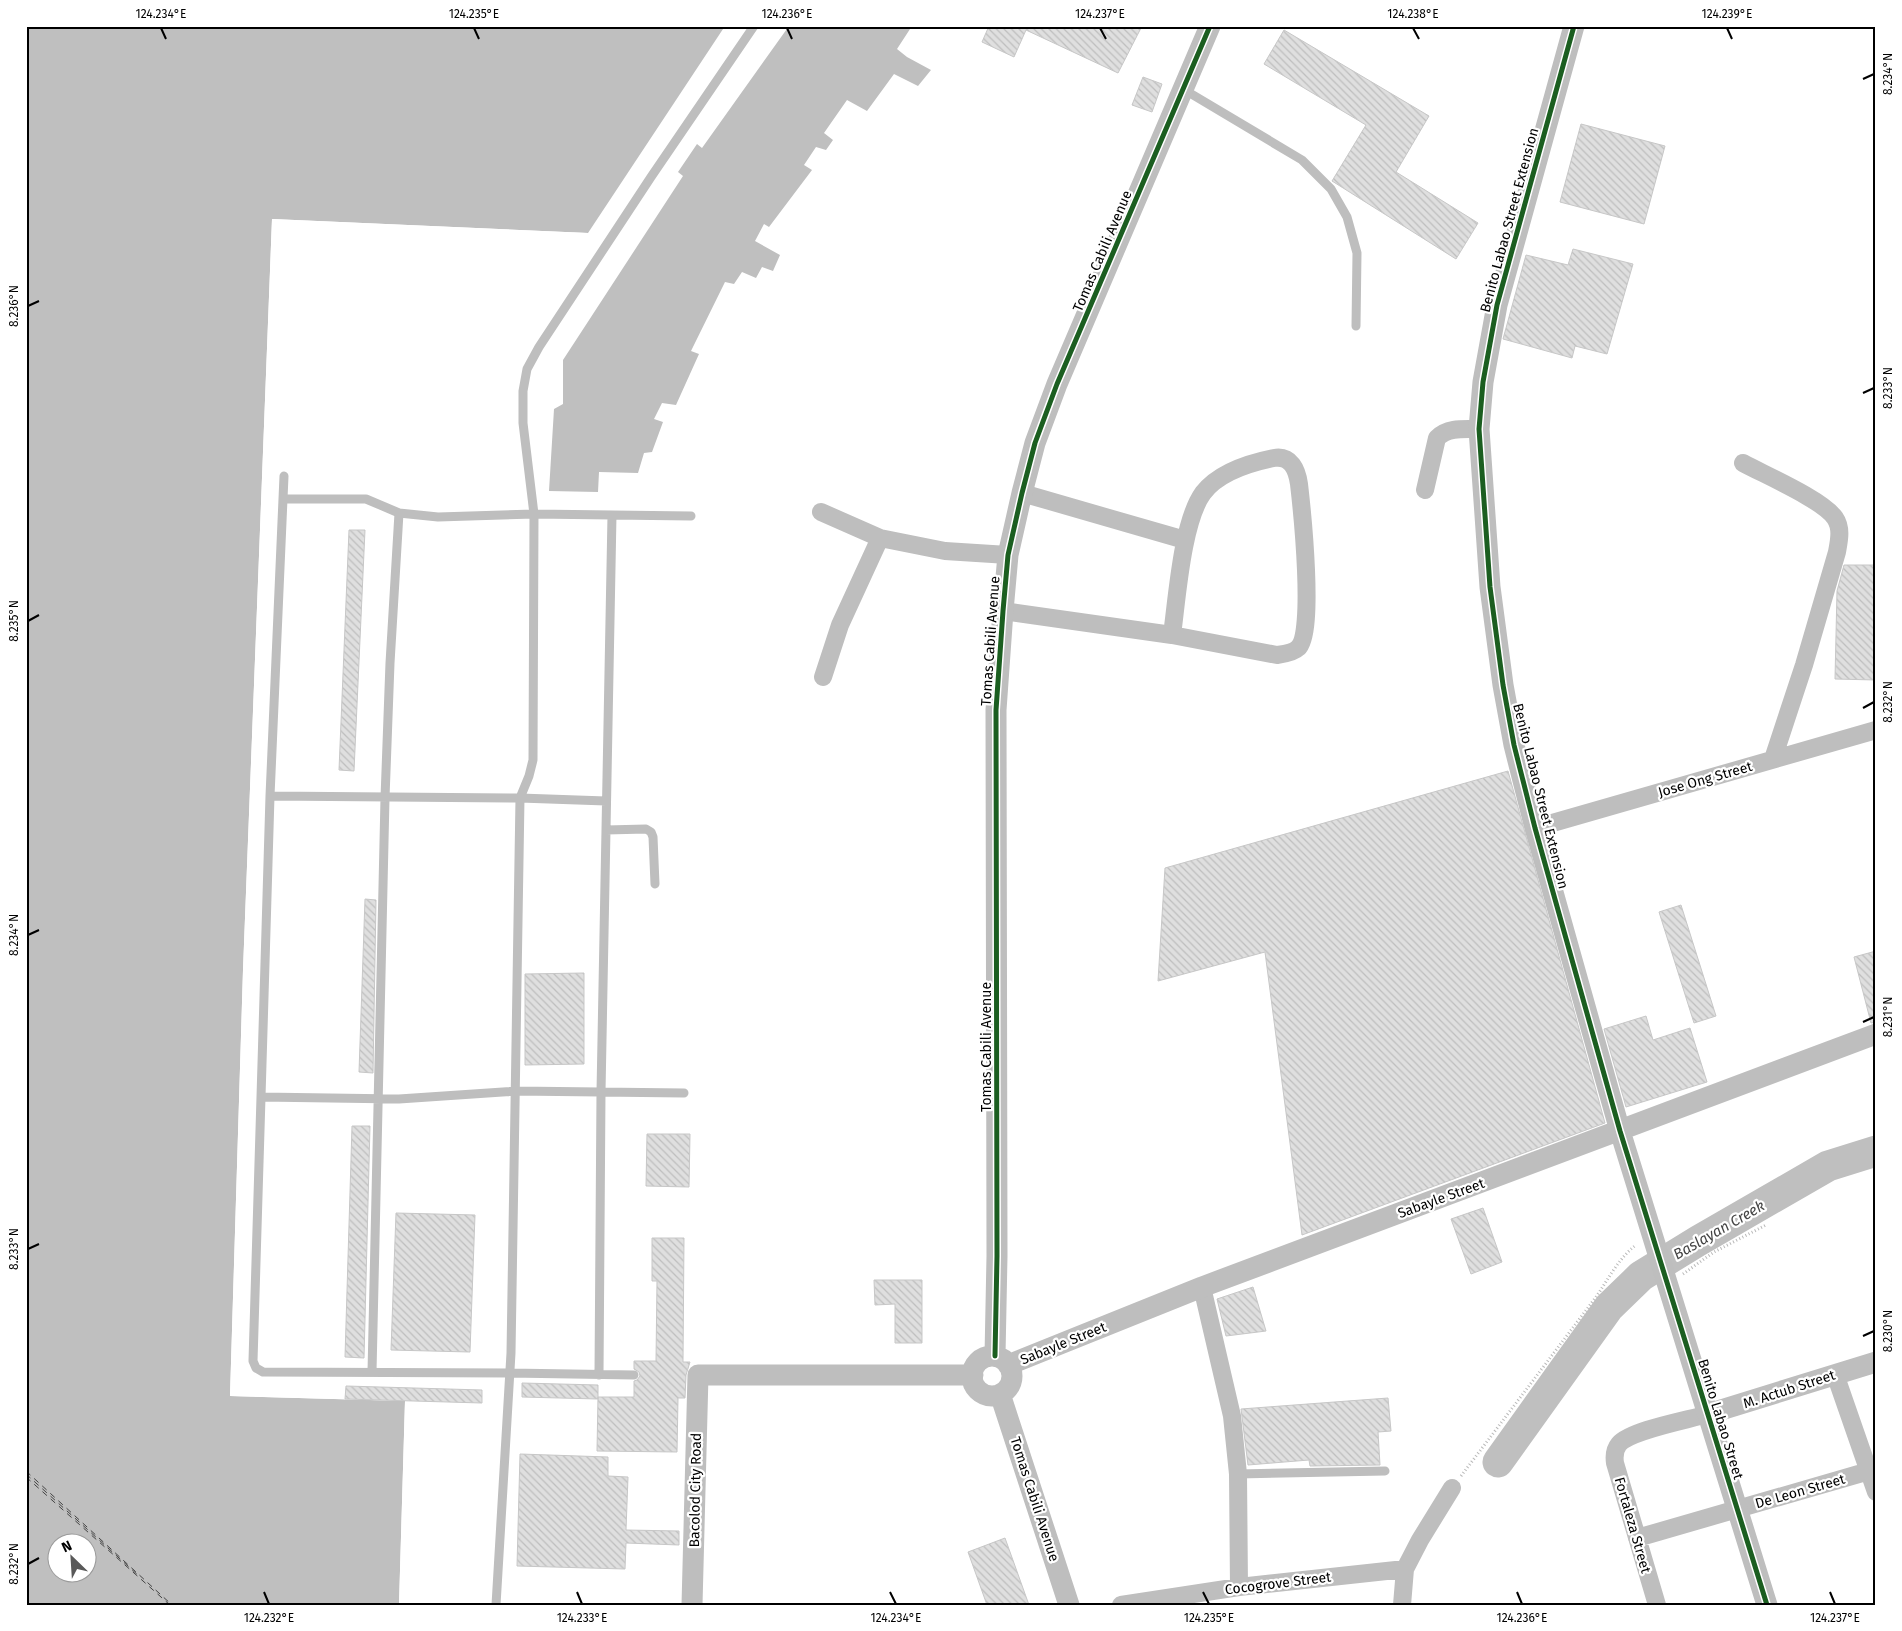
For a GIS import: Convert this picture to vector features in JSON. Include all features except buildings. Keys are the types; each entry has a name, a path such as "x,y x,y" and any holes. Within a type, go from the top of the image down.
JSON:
{"street":[{"name":"Tomas Cabili Avenue","path":"1002,1361 997,1246 996,710 1008,555 1035,443 1057,384 1210,26"},
{"name":"Benito Labao Street Extension","path":"1574,26 1497,304 1483,382 1479,429 1490,587 1503,685 1514,745 1535,828 1620,1131 1653,1238"},
{"path":"1425,490 1437,438 1451,430 1479,429"},
{"path":"1003,611 1172,635 1276,655 1286,654 1298,648 1304,640 1307,584 1299,484 1297,471 1291,462 1279,457 1253,462 1220,477 1203,493 1194,511 1185,540 1172,635"},
{"path":"1743,463 1821,505 1835,518 1840,536 1804,665 1773,759"},
{"path":"1022,493 1185,540"},
{"path":"820,512 880,538 945,551 1008,555"},
{"path":"823,677 840,624 880,538"},
{"name":"Jose Ong Street","path":"1535,828 1876,730"},
{"name":"Sabayle Street","path":"1002,1361 1876,1034"},
{"name":"Benito Labao Street","path":"1653,1238 1767,1605"},
{"path":"1202,1287 1232,1416 1238,1474 1240,1587"},
{"path":"989,1356 1002,1361 1012,1376 1009,1386 1000,1394 988,1395 978,1390 973,1375 976,1365 989,1356"},
{"name":"M. Actub Street","path":"1618,1445 1634,1434 1708,1414 1876,1362"},
{"path":"1835,1374 1872,1470 1876,1492"},
{"name":"Bacolod City Road","path":"692,1605 698,1375 973,1375"},
{"name":"Tomas Cabili Avenue","path":"1000,1394 1069,1605"},
{"name":"Fortaleza Street","path":"1618,1445 1614,1454 1615,1463 1657,1605"},
{"name":"De Leon Street","path":"1637,1538 1872,1470"},
{"path":"1402,1605 1405,1569 1420,1540 1452,1488"},
{"name":"Cocogrove Street","path":"1121,1605 1240,1587 1405,1569"}],"lane":[{"path":"496,1605 510,1373 520,798 533,760 534,514 523,423 523,391 527,368 539,347 651,177 754,26"},
{"path":"1183,89 1302,160 1331,189 1347,217 1357,253 1356,326"},
{"path":"284,476 270,796 253,1361 256,1368 263,1372 634,1375"},
{"path":"284,499 366,499 399,513 438,517 534,514 691,516"},
{"path":"372,1372 385,798 399,513"},
{"path":"599,1375 601,1092 612,515"},
{"path":"270,796 520,798 606,801"},
{"path":"606,830 646,829 651,832 653,838 655,884"},
{"path":"261,1097 399,1099 516,1090 684,1094"},
{"path":"1238,1474 1385,1471"}],"path":[{"path":"1666,1280 1689,1271 1714,1252 1766,1225"},
{"path":"1452,1488 1594,1301 1628,1251 1640,1241 1653,1238"}],"shaded area":[{"path":"26,26 725,26 588,233 272,219 243,970 230,1396 405,1401 399,1605 26,1605"},
{"path":"789,26 912,26 897,49 907,57 931,70 918,86 894,74 867,111 847,100 824,133 833,140 826,150 816,147 804,165 812,170 769,227 764,224 755,241 780,255 773,271 762,267 756,278 742,272 734,284 725,282 691,351 699,354 676,405 662,403 654,419 663,422 652,452 644,453 638,473 599,472 598,492 549,491 554,409 563,404 563,360 683,176 678,172 697,144 702,148"}],"pier":[{"path":"272,219 588,233 587,236 275,222 245,971 232,1394 406,1398 408,1401 402,1605 399,1605 405,1401 230,1396 243,970"}],"waterway":[{"name":"Baslayan Creek","path":"1498,1462 1609,1307 1641,1276 1828,1166 1876,1151"}],"ferry route":[{"path":"26,1471 172,1605"},
{"path":"26,1474 139,1576"},
{"path":"26,1477 170,1605"}],"cycle path":[{"path":"995,1356 997,1256 996,710 1008,555 1035,443 1057,384 1210,26"},
{"path":"1574,26 1497,305 1483,382 1479,429 1490,587 1503,685 1514,745 1535,828 1620,1131 1767,1605"}]}
